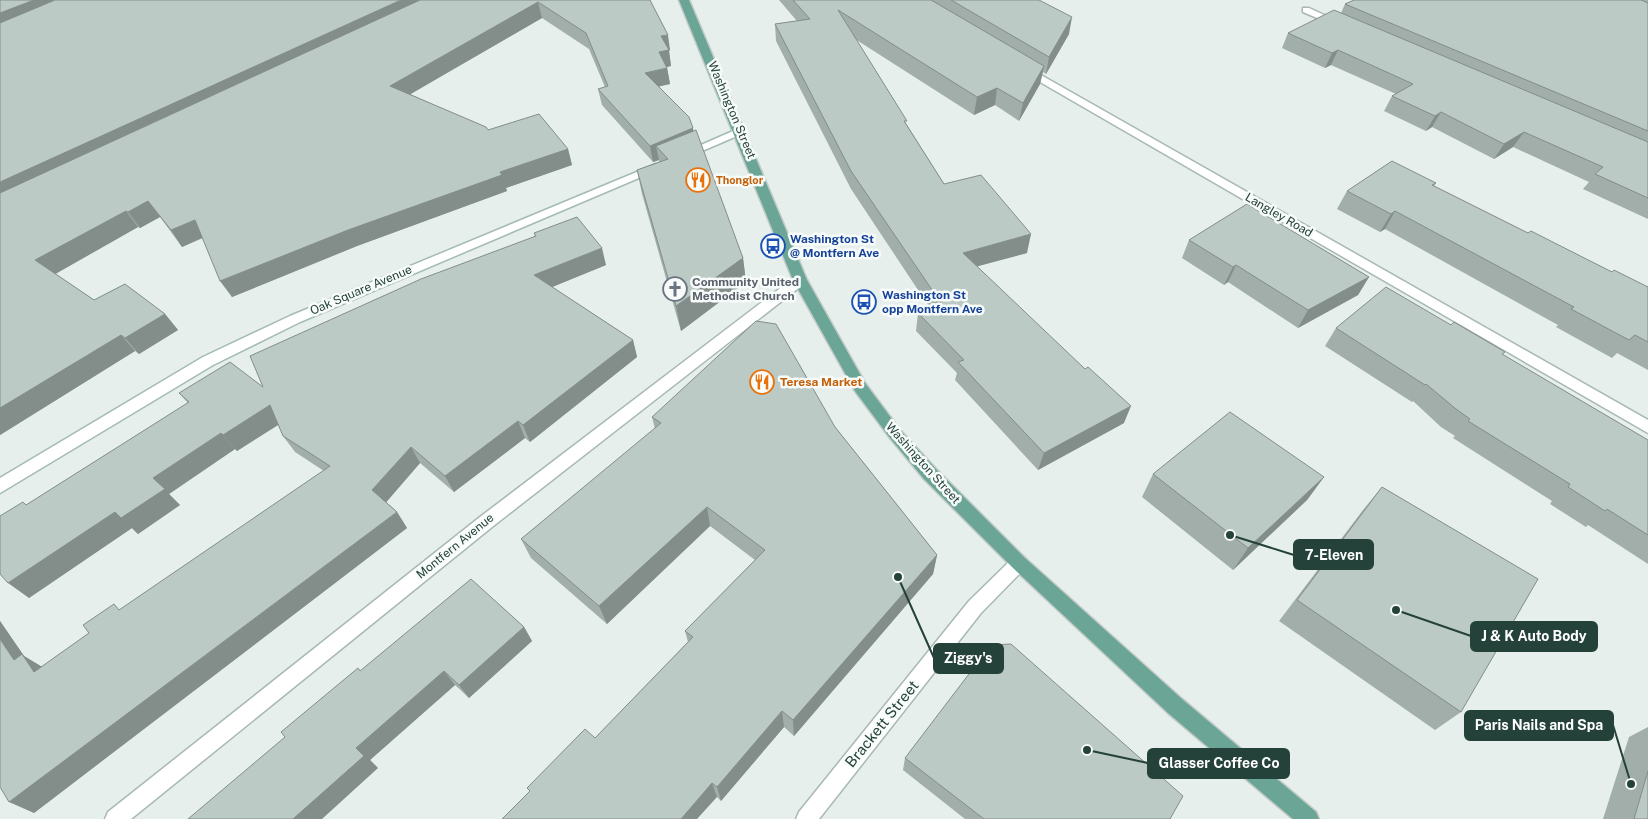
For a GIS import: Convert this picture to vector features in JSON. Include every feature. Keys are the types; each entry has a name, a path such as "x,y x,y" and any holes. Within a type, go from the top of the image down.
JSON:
{"main road":[{"name":"Washington Street","path":"684,0 690,10 800,280 860,387 895,434 930,474 1019,564 1175,706 1309,819"}],"street":[{"path":"1306,10 1350,29"},
{"name":"Langley Road","path":"1016,64 1648,427"},
{"name":"Oak Square Avenue","path":"0,486 208,361 294,319 740,131"},
{"name":"Montfern Avenue","path":"115,819 486,522 800,280"},
{"name":"Brackett Street","path":"806,819 975,608 1019,564"}],"building":[{"path":"0,0 34,0 0,13"},
{"path":"55,0 401,0 0,182 0,23"},
{"path":"420,0 650,0 668,35 661,36 669,50 659,52 667,68 645,73 689,117 693,128 650,146 598,89 608,86 586,33 538,2 390,86 486,127 488,130 539,114 568,149 500,172 502,175 348,230 220,281 195,220 171,230 148,201 128,212 126,211 35,260 94,300 125,284 165,314 125,338 121,335 0,408 0,193"},
{"path":"793,0 931,0 1044,66 1023,103 997,88 977,97 838,10 944,184 981,175 1031,234 963,253 1085,369 1088,367 1131,406 1044,453 958,362 964,360 918,313 941,303 851,171 775,24 810,19"},
{"path":"951,0 1039,0 1072,17 1049,57"},
{"path":"1354,0 1641,0 1648,3 1648,131 1345,4"},
{"path":"1334,10 1648,142 1648,198 1595,174 1603,167 1524,132 1504,144 1441,112 1435,116 1392,96 1413,84 1338,50 1332,53 1288,33"},
{"path":"696,130 743,258 676,306 637,170 668,159 656,146"},
{"path":"1392,161 1436,183 1432,185 1528,233 1531,231 1612,272 1614,270 1648,287 1648,342 1635,335 1629,340 1571,309 1574,307 1395,211 1391,214 1347,191"},
{"path":"1247,204 1369,277 1308,310 1236,265 1233,267 1189,240"},
{"path":"577,217 602,248 534,275 633,340 523,425 518,421 445,476 411,447 372,490 397,512 9,802 0,787 0,639 14,660 22,654 34,672 89,633 83,625 114,604 119,610 330,466 283,436 270,405 223,435 221,433 153,478 165,489 121,518 115,512 8,583 0,574 0,516 23,502 26,505 189,402 179,393 230,362 263,387 250,356 421,279 536,236 534,233"},
{"path":"1386,287 1451,325 1454,322 1505,352 1502,354 1648,440 1648,535 1607,509 1605,511 1568,487 1570,484 1468,421 1470,419 1426,384 1336,328"},
{"path":"756,321 776,324 835,427 937,555 793,720 782,711 717,787 712,783 681,819 502,819 530,791 527,788 585,729 595,738 693,637 685,631 765,550 707,507 599,606 521,539 661,423 652,417"},
{"path":"1230,412 1324,477 1248,548 1153,474"},
{"path":"1382,487 1538,579 1461,712 1297,600"},
{"path":"471,579 524,627 459,685 444,671 356,748 364,756 293,819 188,819 285,737 281,732 358,668 360,671"},
{"path":"1011,644 1183,796 1170,819 984,819 905,758 991,645"},
{"path":"1648,771 1648,819 1634,819"}],"place":[{"name":"Thonglor","path":"698,180"},
{"name":"Washington St @ Montfern Ave","path":"773,246"},
{"name":"Community United Methodist Church","path":"675,289"},
{"name":"Washington St opp Montfern Ave","path":"864,302"},
{"name":"Teresa Market","path":"762,382"},
{"name":"7-Eleven","path":"1230,535"},
{"name":"Ziggy's","path":"898,577"},
{"name":"J & K Auto Body","path":"1396,610"},
{"name":"Glasser Coffee Co","path":"1087,750"},
{"name":"Paris Nails and Spa","path":"1631,784"}]}
